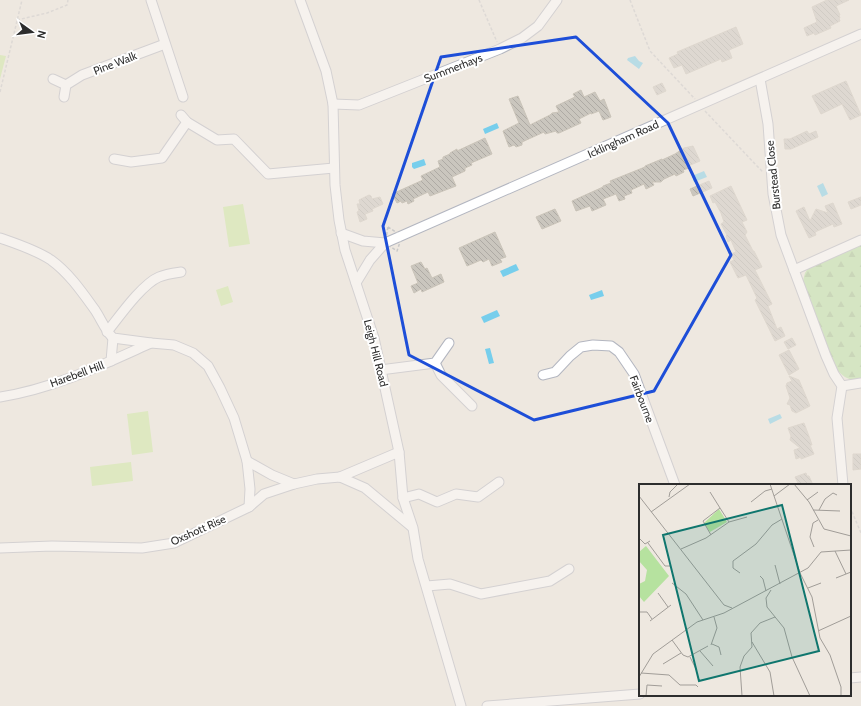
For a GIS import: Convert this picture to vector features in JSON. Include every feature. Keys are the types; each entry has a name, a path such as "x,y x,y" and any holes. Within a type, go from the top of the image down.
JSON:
{"street":[{"path":"151,0 183,97"},
{"name":"Leigh Hill Road","path":"300,0 326,71 333,104 336,202 341,233 345,250 372,331 399,452 403,498 413,528 418,559 461,706"},
{"name":"Summerhays","path":"333,104 359,105 500,49 522,38 538,26 557,0"},
{"name":"Icklingham Road","path":"356,283 370,260 385,243 861,34"},
{"name":"Pine Walk","path":"66,85 82,75 165,44"},
{"name":"Burstead Close","path":"760,79 768,124 771,178 781,235 826,356 834,374 842,386"},
{"path":"53,80 66,85 64,98"},
{"path":"180,115 187,122 217,140 234,139 268,174 334,168"},
{"path":"114,159 131,162 162,158 187,122"},
{"name":"Icklingham Road","path":"341,233 363,241 385,243"},
{"path":"0,238 21,245 50,260 76,283 110,335 112,361"},
{"path":"794,270 861,240"},
{"path":"110,335 123,312 143,289 159,277 181,272"},
{"path":"110,335 151,343 174,345 193,354 208,366 234,418 247,461 250,489 249,507"},
{"name":"Harebell Hill","path":"0,397 21,394 94,369 151,343"},
{"path":"380,370 435,363 449,343"},
{"name":"Fairbourne","path":"543,375 555,372 570,356 581,348 610,346 619,352 634,374 675,484"},
{"path":"435,363 441,375 472,406"},
{"path":"843,484 837,418 842,386 861,383"},
{"name":"Oxshott Rise","path":"0,548 52,546 142,548 174,543 249,507 264,494 294,484 317,479 340,477 399,452"},
{"path":"247,461 272,475 294,484"},
{"name":"Oxshott Rise","path":"340,477 365,488 413,528"},
{"path":"403,498 419,494 437,502 456,494 478,497 499,482"},
{"path":"427,586 450,584 481,594 550,581 569,569"},
{"path":"851,678 861,677"},
{"path":"487,706 639,694"}],"path":[{"path":"0,92 22,0"},
{"path":"17,20 47,13 67,5 68,0"},
{"path":"479,0 500,49"},
{"path":"630,0 650,51 757,166 771,178"},
{"path":"851,509 861,533"}],"highlighted area":[{"path":"576,37 668,123 731,255 654,391 534,420 409,355 383,226 441,57"}],"green space":[{"path":"0,55 6,56 0,79"},
{"path":"243,204 250,244 229,247 223,207"},
{"path":"861,243 861,380 853,380 846,378 835,367 802,284 808,268"},
{"path":"228,286 233,302 221,306 216,290"},
{"path":"148,411 153,452 132,455 127,414"},
{"path":"131,462 133,481 92,486 90,467"}],"water":[{"path":"635,56 643,63 639,69 627,60 628,58"},
{"path":"497,123 499,128 485,134 483,129"},
{"path":"424,159 426,165 414,169 412,167 412,163"},
{"path":"704,171 707,177 694,182 692,176"},
{"path":"823,183 828,194 822,197 817,186"},
{"path":"516,264 519,270 503,277 500,271"},
{"path":"602,290 604,296 591,300 589,295"},
{"path":"497,310 500,316 484,323 481,317"},
{"path":"490,348 494,363 489,364 485,349"},
{"path":"780,414 782,418 770,424 768,419"}],"building":[{"path":"827,0 849,0 836,6 840,15 840,21 830,26 831,28 815,35 814,33 807,36 804,28 817,22 812,7"},
{"path":"736,27 743,44 729,50 732,58 722,62 721,59 686,74 682,65 674,68 669,58 678,54 677,52"},
{"path":"846,81 861,115 850,120 842,104 821,114 812,96"},
{"path":"662,83 666,91 657,95 653,87"},
{"path":"581,90 584,97 595,92 600,101 604,99 611,117 603,120 599,111 591,113 579,119 581,123 559,133 556,131 545,134 544,132 522,142 522,145 516,147 514,145 509,147 503,131 519,123 509,99 518,96 530,125 552,113 559,112 556,106 575,97 573,94"},
{"path":"807,131 809,134 816,131 818,137 791,149 785,149 784,139 790,139"},
{"path":"485,138 492,154 471,163 472,165 465,168 465,171 452,177 456,186 430,196 428,192 413,199 414,201 408,204 407,201 397,203 392,194 423,180 421,176 440,167 438,161 443,159 443,157 457,149 457,151"},
{"path":"693,146 700,161 688,166 689,168 683,170 684,172 676,176 675,174 661,182 652,182 654,185 646,189 644,184 631,190 632,193 624,196 625,199 619,201 616,194 603,199 606,205 592,211 590,206 576,211 572,201 611,183 610,181 662,160 684,148"},
{"path":"709,181 712,188 693,196 690,189"},
{"path":"731,186 747,220 742,222 747,232 745,235 762,267 755,270 772,304 768,306 777,329 781,327 785,336 775,341 755,300 757,298 746,275 738,278 730,262 734,260 731,254 736,252 731,240 728,242 727,235 721,224 724,222 721,213 715,202 713,203 710,196"},
{"path":"369,195 372,199 380,197 383,204 372,209 373,211 365,214 367,219 360,222 357,212 359,211 357,204 360,204 359,200"},
{"path":"861,197 861,205 851,209 848,202"},
{"path":"833,203 842,224 834,227 833,224 815,232 816,235 809,238 796,211 804,207 810,221 816,209 828,213 825,206"},
{"path":"555,209 561,221 542,229 536,217"},
{"path":"495,232 506,257 500,259 502,262 492,266 489,259 483,262 481,260 467,266 459,248"},
{"path":"421,262 425,269 427,268 432,278 441,274 444,282 422,292 421,289 414,293 411,286 418,283 411,266"},
{"path":"792,338 796,345 788,349 784,342"},
{"path":"789,350 799,369 789,375 779,355"},
{"path":"789,376 799,380 810,406 796,413 792,411 790,405 787,404 790,398 786,386 787,383 792,381"},
{"path":"804,423 814,454 801,459 801,457 796,459 794,450 800,448 790,440 791,436 788,428"},
{"path":"853,454 861,454 861,469 853,470"},
{"path":"806,473 813,484 798,484 795,477"}]}
